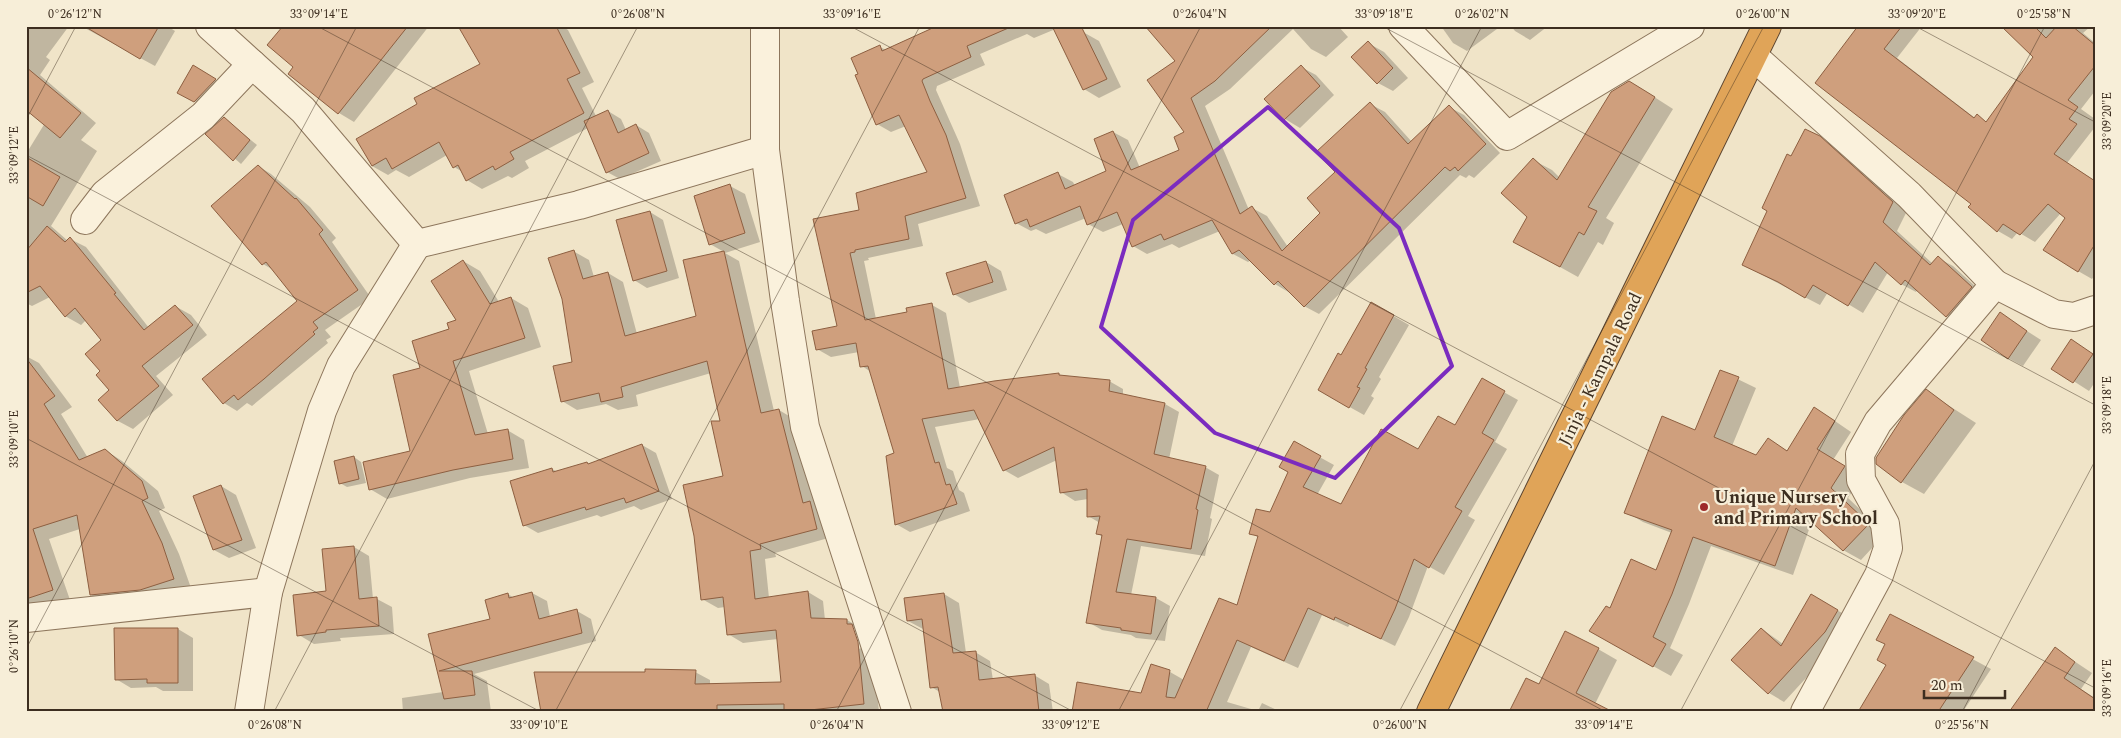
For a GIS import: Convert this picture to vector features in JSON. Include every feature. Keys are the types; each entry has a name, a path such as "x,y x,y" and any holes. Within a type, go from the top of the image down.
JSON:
{"highway":[{"name":"Jinja - Kampala Road","path":"1431,712 1767,26"}],"street":[{"path":"210,26 303,110 417,244"},
{"path":"765,26 764,150 805,427 897,712"},
{"path":"1403,26 1507,136 1690,26"},
{"path":"1753,56 1909,195 1995,284 2054,314 2074,317 2095,310"},
{"path":"85,220 106,194 203,116 252,64"},
{"path":"249,712 268,592 322,411 341,366 417,244 578,205 764,150"},
{"path":"1805,712 1879,575 1888,548 1885,524 1861,480 1860,454 1878,422 1995,284"},
{"path":"26,618 268,592"}],"highlighted area":[{"path":"1268,107 1399,228 1452,366 1335,478 1215,433 1101,327 1133,220"}],"building":[{"path":"84,26 159,26 140,59"},
{"path":"283,26 408,26 338,114 288,74 293,67 267,45"},
{"path":"458,26 556,26 580,73 567,79 584,113 510,152 514,159 495,170 493,166 466,181 458,165 453,168 439,142 392,169 386,158 372,166 356,139 417,104 414,98 480,64"},
{"path":"937,26 1013,26 967,46 971,57 923,79 922,81 930,101 946,135 966,198 905,216 909,239 855,250 855,252 850,253 865,320 907,312 906,308 932,303 948,389 1059,373 1059,375 1110,380 1109,391 1165,403 1154,454 1206,466 1196,509 1198,510 1191,549 1127,539 1116,592 1156,597 1151,634 1086,623 1102,535 1096,534 1100,516 1087,517 1087,489 1060,493 1054,447 1003,471 974,410 922,419 935,463 939,462 946,485 950,484 957,504 895,525 886,456 894,453 868,366 860,367 856,343 816,350 812,331 837,326 813,219 859,210 856,193 927,172 899,115 876,125 855,75 858,74 851,58 880,45 882,51"},
{"path":"1052,26 1081,26 1107,79 1083,90"},
{"path":"1145,26 1272,26 1215,81 1191,98 1240,214 1252,206 1282,251 1320,213 1307,198 1335,172 1316,152 1370,102 1408,144 1449,105 1486,144 1458,171 1455,167 1450,171 1445,167 1304,307 1278,281 1274,285 1239,250 1232,254 1212,220 1164,240 1161,234 1132,247 1117,212 1087,225 1080,206 1030,227 1027,219 1015,224 1004,195 1058,172 1065,189 1106,171 1094,139 1113,131 1131,170 1179,150 1174,137 1184,132 1147,80 1175,61"},
{"path":"1858,26 1902,26 1884,49 1974,118 1977,114 1986,122 2033,57 2001,26 2034,26 2046,38 2057,26 2072,26 2095,45 2095,66 2068,100 2078,107 2069,119 2077,124 2054,154 2095,181 2095,244 2078,272 2043,250 2065,218 2048,204 2020,235 2003,224 1997,232 1968,207 1971,204 1815,83"},
{"path":"1368,41 1393,68 1377,84 1351,57"},
{"path":"193,65 216,79 194,102 177,93"},
{"path":"1301,65 1320,86 1284,120 1264,99"},
{"path":"26,67 81,113 60,138 26,110"},
{"path":"1629,81 1655,97 1588,207 1597,211 1584,235 1579,232 1560,267 1513,242 1527,217 1501,193 1533,158 1557,180 1611,92"},
{"path":"608,110 618,133 636,124 649,153 606,173 584,121"},
{"path":"224,117 250,140 233,161 205,134"},
{"path":"1805,129 1820,136 1893,202 1883,222 1930,265 1938,256 1972,287 1946,317 1905,280 1901,285 1875,262 1848,306 1813,285 1805,298 1778,282 1742,265 1767,211 1762,208 1787,154 1791,156"},
{"path":"26,157 60,177 43,206 26,196"},
{"path":"258,165 296,198 323,230 319,234 358,290 313,322 318,328 313,332 315,334 264,379 238,400 234,395 223,404 202,379 297,301 266,262 262,265 211,206"},
{"path":"730,184 745,233 709,245 694,196"},
{"path":"650,211 667,271 633,281 616,220"},
{"path":"47,226 65,242 70,237 144,330 175,305 193,325 142,366 159,386 117,421 98,400 109,390 96,375 100,371 85,354 101,340 75,308 65,317 40,286 26,293 26,251"},
{"path":"574,250 583,279 608,272 625,336 696,316 683,260 724,251 761,413 779,409 803,503 810,501 817,529 760,544 761,549 750,551 755,599 808,591 811,618 847,619 847,624 852,624 858,642 864,704 792,712 784,712 784,704 717,705 717,712 541,712 534,672 645,672 645,669 696,670 695,684 781,682 776,630 727,635 723,597 701,600 694,536 683,485 723,476 711,421 720,421 707,361 621,387 623,397 601,402 599,393 561,402 553,366 572,362 562,299 548,258"},
{"path":"463,260 490,304 511,297 525,338 453,361 475,435 508,429 513,459 453,470 369,490 363,462 410,451 393,375 420,368 412,341 449,329 447,323 456,320 431,281"},
{"path":"986,261 993,282 953,295 946,273"},
{"path":"1371,302 1394,315 1365,368 1367,369 1357,387 1360,388 1349,408 1318,390 1338,353 1341,355"},
{"path":"2000,312 2027,331 2008,359 1981,340"},
{"path":"2071,339 2093,354 2073,383 2051,369"},
{"path":"26,358 55,396 44,404 79,460 105,449 142,481 148,498 142,501 162,543 174,579 140,590 90,595 77,515 33,529 53,590 26,599"},
{"path":"1720,370 1739,377 1714,437 1756,455 1768,438 1787,451 1814,407 1835,421 1817,449 1845,466 1831,488 1868,525 1843,551 1796,508 1775,566 1693,537 1672,594 1653,637 1666,644 1653,667 1589,631 1606,606 1610,608 1631,559 1656,570 1672,530 1624,513 1662,416 1695,430"},
{"path":"1482,378 1505,391 1482,433 1494,440 1455,507 1462,511 1429,568 1414,559 1395,609 1381,639 1335,617 1334,620 1308,608 1284,661 1237,640 1206,712 1072,712 1077,682 1141,693 1151,664 1170,670 1166,697 1175,698 1219,598 1237,605 1258,536 1249,534 1256,509 1270,512 1288,472 1279,467 1294,441 1321,456 1303,487 1341,504 1381,429 1418,449 1438,416 1455,425"},
{"path":"1926,389 1954,410 1901,483 1876,464 1876,458 1904,415"},
{"path":"642,444 659,491 626,503 624,498 586,510 585,507 523,526 510,481 552,468 553,472 587,462 588,464"},
{"path":"354,456 359,479 339,484 334,461"},
{"path":"221,485 242,540 213,550 193,496"},
{"path":"354,546 359,599 377,597 379,626 326,630 326,632 297,636 293,595 326,591 322,549"},
{"path":"532,592 539,619 577,609 582,633 439,671 472,671 475,695 444,699 428,634 490,619 485,600 508,593 509,598"},
{"path":"944,593 953,653 976,651 979,680 1035,674 1039,712 943,712 938,687 930,688 922,619 907,621 904,598"},
{"path":"1811,594 1838,610 1825,632 1768,694 1731,660 1761,628 1781,646"},
{"path":"1890,614 1974,657 1938,712 1858,712 1886,665 1877,660 1885,644 1876,640"},
{"path":"114,628 178,628 178,683 147,683 147,679 115,680"},
{"path":"1565,631 1599,648 1576,693 1613,712 1509,712 1526,678 1539,684"},
{"path":"2055,647 2075,662 2064,678 2095,699 2095,712 2009,712"}],"place":[{"name":"Unique Nursery and Primary School","path":"1704,507"}]}
